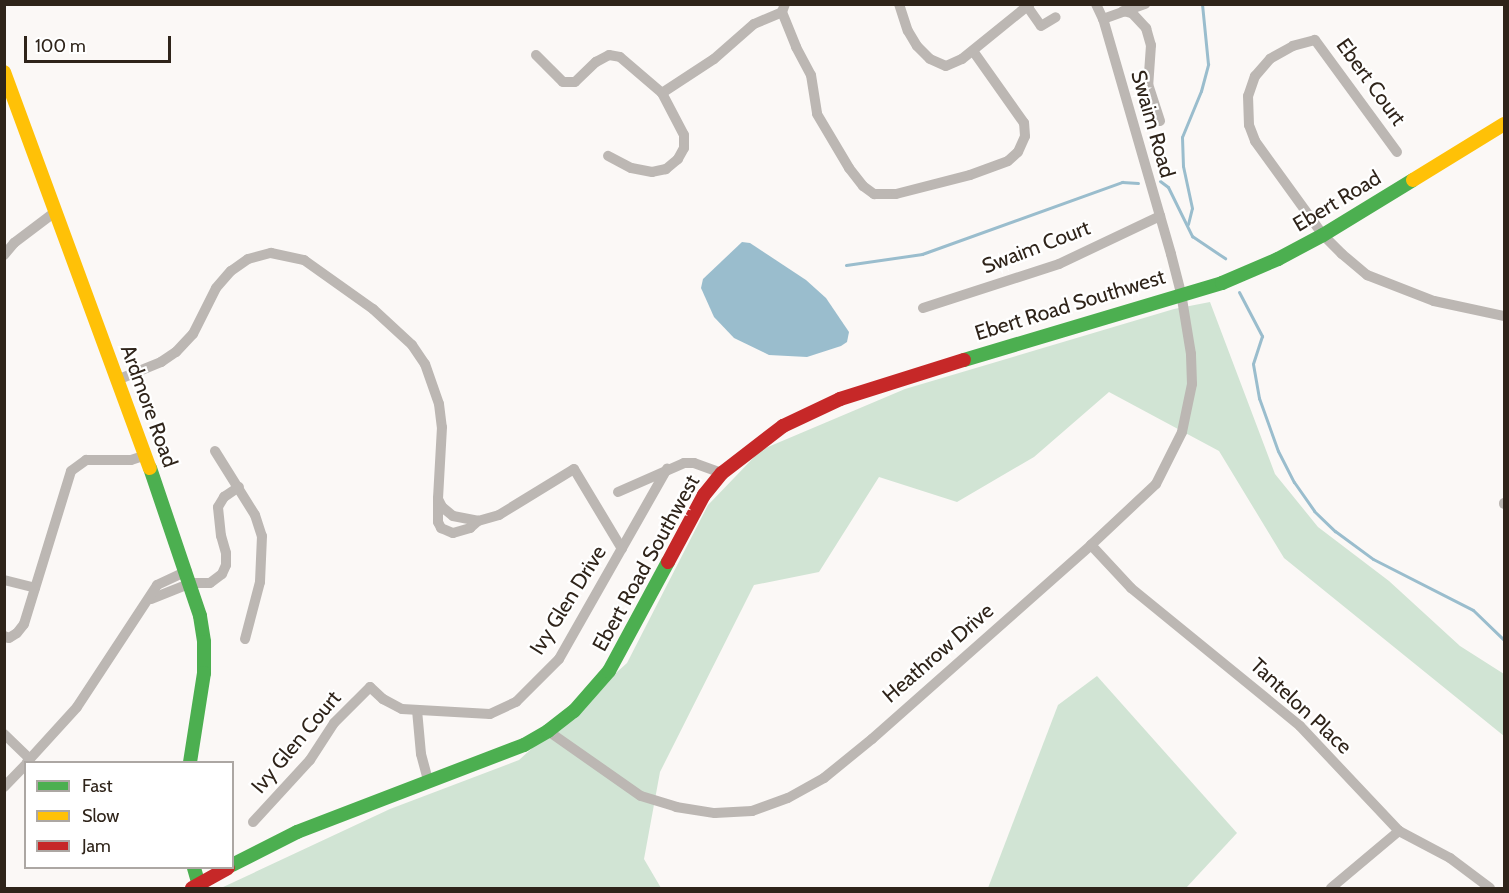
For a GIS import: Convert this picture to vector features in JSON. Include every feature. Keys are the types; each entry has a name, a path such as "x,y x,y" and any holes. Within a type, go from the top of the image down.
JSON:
{"main road":[{"name":"Ardmore Road","path":"4,72 189,577 204,642 204,673 190,761"},
{"name":"Ebert Road","path":"1181,294 1222,284 1278,259 1323,235 1504,124"},
{"name":"Ebert Road Southwest","path":"234,864 297,832 524,745 548,731 587,699 609,671 677,541 704,495 722,473 783,426 840,399 1181,294"},
{"path":"194,869 196,887 225,869"}],"street":[{"path":"899,4 908,31 930,59 942,65 951,66 973,51 1028,5 1041,26 1056,16"},
{"name":"Swaim Road","path":"1096,4 1103,19 1181,294"},
{"path":"1103,19 1145,4"},
{"path":"662,93 714,59 754,24 783,8 796,47 811,75 817,114 849,168 863,186 874,194 896,194 970,175 1008,161 1018,152 1025,136 1024,123 973,51"},
{"path":"1123,11 1132,14 1146,28 1151,45 1148,84 1160,121"},
{"name":"Ebert Court","path":"1323,235 1255,141 1249,125 1248,96 1255,76 1262,67 1270,59 1293,46 1315,40 1398,152"},
{"path":"536,55 563,82 575,82 596,62 609,55 620,57 662,93 684,135 684,148 678,159 666,169 652,172 631,168 608,156"},
{"path":"4,255 14,243 55,212"},
{"name":"Swaim Court","path":"923,308 1059,264 1160,216"},
{"path":"1323,235 1367,275 1434,301 1504,316"},
{"path":"117,380 161,362 177,352 193,334 216,288 231,271 248,259 271,253 304,260 373,309 412,345 425,364 439,404 442,427 438,522 446,532 470,528 478,521 499,515 574,469 622,549"},
{"name":"Heathrow Drive","path":"548,731 641,796 676,807 715,813 752,811 788,798 824,778 1091,545 1156,484 1182,432 1192,384 1191,354 1181,294"},
{"path":"215,451 255,515 262,536 263,561 255,608 245,639"},
{"path":"4,636 9,638 17,633 24,624 71,471 86,460 131,460 146,455"},
{"path":"618,492 666,469 694,463 722,473"},
{"name":"Ivy Glen Drive","path":"370,687 383,699 402,709 490,714 516,702 559,658 666,469"},
{"path":"28,761 77,707 149,601 157,585 189,577 210,583 222,574 226,565 226,552 221,536 218,507 224,497 239,487"},
{"path":"438,498 442,507 453,516 478,521"},
{"name":"Tantelon Place","path":"1091,545 1131,588 1300,726 1399,831 1450,858 1490,888"},
{"path":"4,580 35,588"},
{"name":"Ivy Glen Court","path":"253,822 310,760 334,723 370,687"},
{"path":"417,710 421,754 428,780"},
{"path":"4,734 26,761"},
{"path":"4,787 24,765"},
{"path":"1331,888 1399,831"}],"green space":[{"path":"1210,302 1275,474 1318,527 1389,581 1460,646 1504,674 1504,736 1284,558 1219,451 1109,392 1034,457 957,502 879,477 819,572 754,585 660,772 644,859 661,888 221,888 390,809 519,760 627,663 708,505 761,450 905,389 1174,309"},
{"path":"1097,676 1237,833 1186,888 988,888 1058,705"}],"water":[{"path":"742,242 750,243 806,280 826,298 849,332 847,342 807,357 769,355 734,338 714,317 701,288 703,279"}],"waterway":[{"path":"1188,224 1192,208 1183,166 1182,137 1201,91 1208,64 1202,4"},
{"path":"1160,181 1168,187 1192,236 1225,258"},
{"path":"846,265 922,254 1122,182 1138,183"},
{"path":"1239,292 1262,336 1253,364 1259,398 1278,451 1294,482 1314,511 1335,531 1373,559 1473,610 1504,640"}],"traffic: fast":[{"path":"964,360 1222,283 1278,259 1323,235 1413,180"},
{"path":"150,468 200,616 204,642 204,673 190,761"},
{"path":"234,864 297,832 524,745 548,731 574,711 609,671 668,562"},
{"path":"194,869 199,885"}],"traffic: slow":[{"path":"4,72 150,468"},
{"path":"1413,180 1504,124"}],"traffic: jam":[{"path":"668,562 704,495 722,473 783,426 840,399 964,360"},
{"path":"192,888 226,869"}]}
